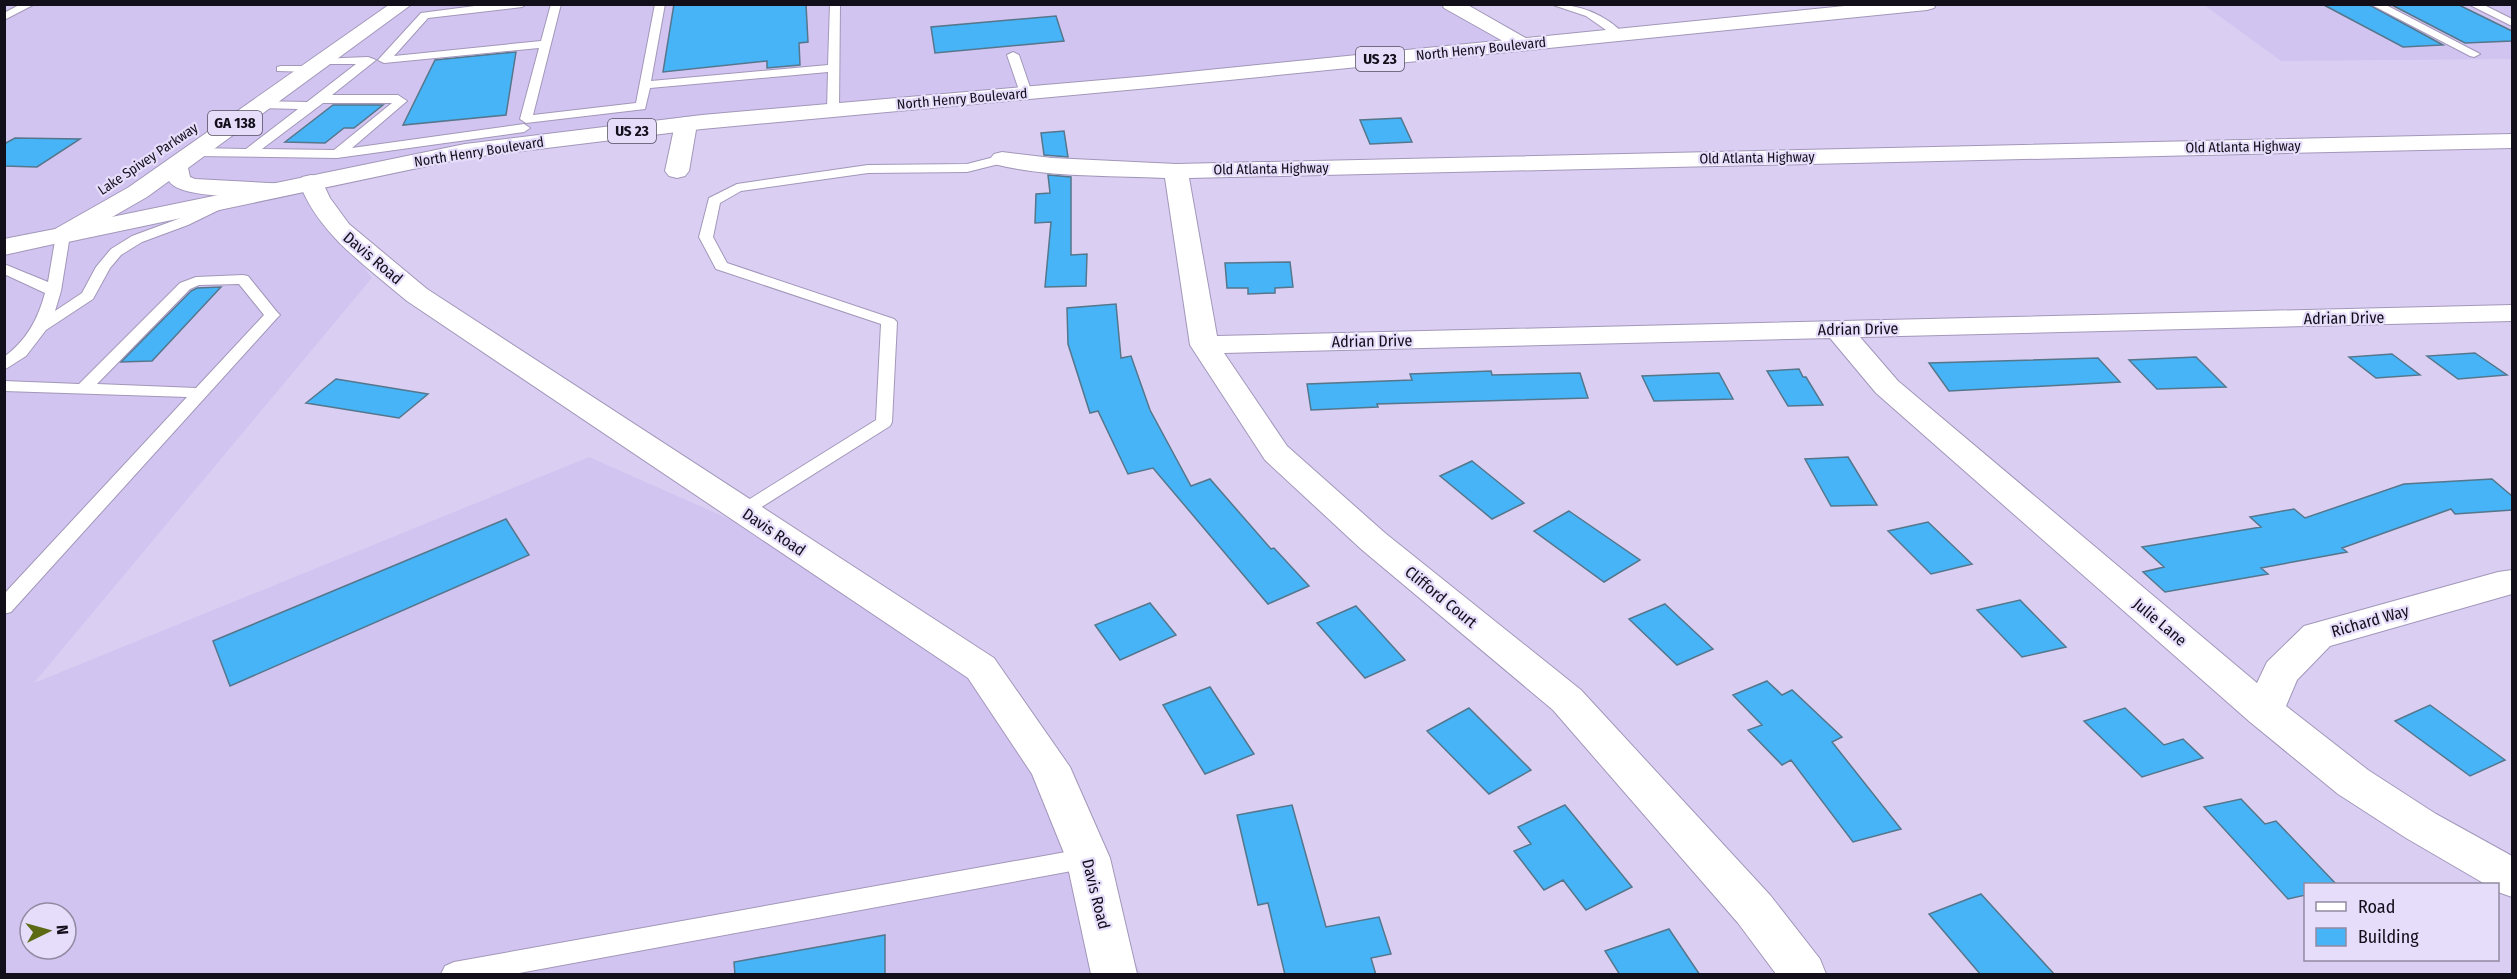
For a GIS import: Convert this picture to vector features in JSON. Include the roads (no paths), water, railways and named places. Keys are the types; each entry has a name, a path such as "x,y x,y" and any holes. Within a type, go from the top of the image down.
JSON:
{"main road":[{"name":"Lake Spivey Parkway","path":"63,235 89,199 375,4"},
{"name":"Lake Spivey Parkway","path":"63,235 138,192 403,4"},
{"path":"1451,4 1524,45"},
{"name":"North Henry Boulevard","path":"4,247 231,199 316,175 465,151 524,130 633,131 1927,4"},
{"path":"677,171 686,124"},
{"name":"Old Atlanta Highway","path":"1002,159 1052,165 1176,171 2512,141"},
{"path":"185,159 175,172 181,182 192,186 316,175"},
{"name":"Clifford Court","path":"1176,171 1204,345 1276,453 1373,541 1567,700 1754,909 1803,975"},
{"name":"Davis Road","path":"316,175 318,202 335,225 417,295 981,668 1050,767 1088,858 1114,975"},
{"name":"Adrian Drive","path":"1204,345 2512,314"},
{"name":"Julie Lane","path":"1838,330 1887,387 2264,711 2353,782 2421,826 2512,878"},
{"name":"Richard Way","path":"2264,711 2281,672 2317,636 2498,584 2512,582"}],"lane":[{"path":"4,17 30,4"},
{"path":"384,60 425,15 460,8 522,4"},
{"path":"556,4 524,130 641,106"},
{"path":"633,131 646,85 660,4"},
{"path":"832,110 835,4"},
{"path":"1556,4 1590,14 1620,35"},
{"path":"2375,4 2474,54"},
{"path":"2473,4 2512,23"},
{"path":"280,69 546,44"},
{"path":"1013,55 1026,93"},
{"path":"250,153 368,60"},
{"path":"646,85 834,68"},
{"path":"185,159 250,153 316,175 401,101 398,99 261,104"},
{"path":"743,511 884,422 890,322 721,266 706,237 714,201 737,188 868,169 967,168 1002,159"},
{"path":"43,326 88,296 103,267 116,252 137,239 183,222 231,199"},
{"path":"4,365 21,355 43,326 63,235"},
{"path":"4,268 52,290"},
{"path":"4,607 272,315 243,279 196,281 185,286 83,389"},
{"path":"4,386 201,393"},
{"path":"454,975 1088,858"}]}
